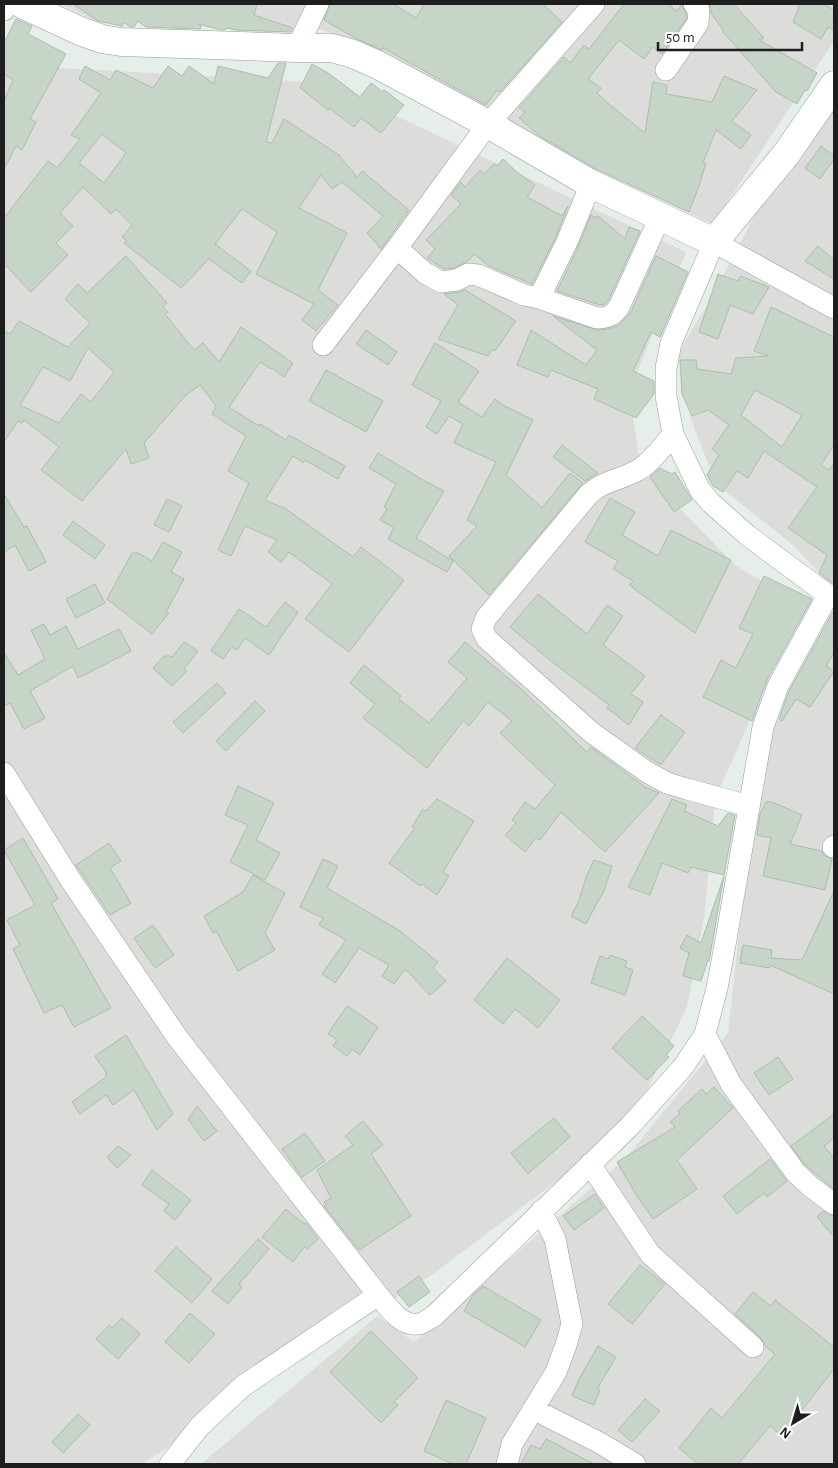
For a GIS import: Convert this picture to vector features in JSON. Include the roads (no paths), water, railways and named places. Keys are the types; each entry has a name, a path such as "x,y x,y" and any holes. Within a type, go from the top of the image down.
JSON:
{"street":[{"path":"4,10 7,4"},
{"path":"22,4 80,31 102,39 121,42 332,48 353,54 408,80 592,184 714,242 834,308"},
{"path":"297,48 318,4"},
{"path":"323,345 488,124 594,4"},
{"path":"666,70 698,23 698,10 694,4"},
{"path":"4,773 70,879 177,1036 378,1295 391,1311 404,1322 419,1324 434,1316 630,1126 683,1067 705,1034 717,988 760,740 767,713 778,686 831,598 747,535 711,503 700,490 674,434 666,396 666,368 670,343 714,242 787,153 834,84"},
{"path":"539,298 566,244 592,184"},
{"path":"397,248 425,273 441,282 457,280 468,274 478,275 524,295 539,298 597,318 607,318 615,314 660,217"},
{"path":"674,434 641,469 627,476 599,485 589,494 486,618 482,629 487,639 591,732 647,772 667,783 749,806"},
{"path":"705,1034 732,1084 796,1173 834,1204"},
{"path":"590,1164 650,1254 753,1347"},
{"path":"507,1464 512,1444 556,1372 572,1324 555,1239 541,1211"},
{"path":"170,1464 200,1426 243,1386 378,1295"},
{"path":"533,1408 600,1443 634,1464"}]}
